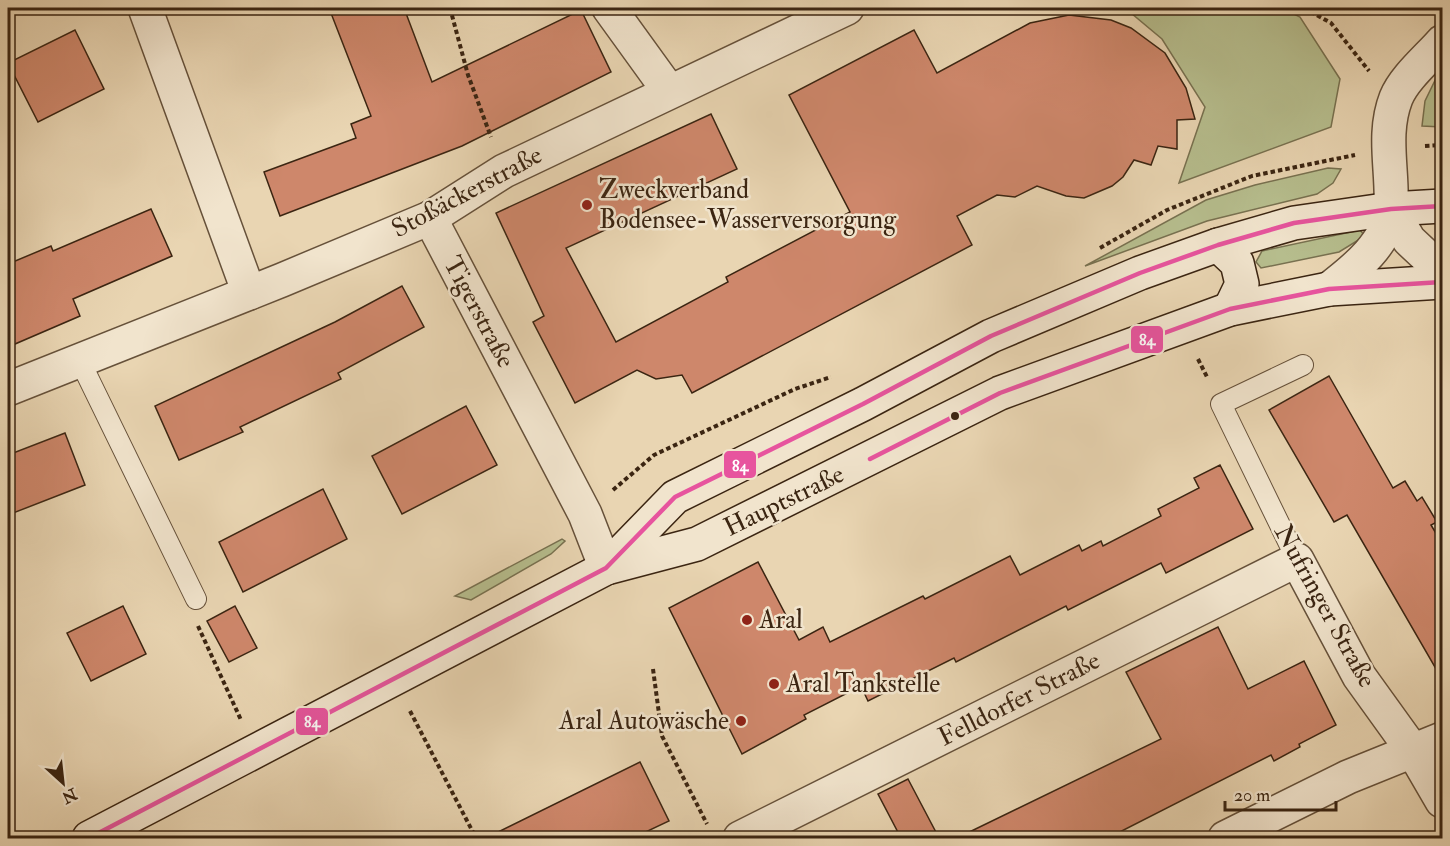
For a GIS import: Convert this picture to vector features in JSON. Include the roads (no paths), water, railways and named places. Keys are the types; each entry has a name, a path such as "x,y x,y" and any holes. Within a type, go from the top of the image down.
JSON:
{"street":[{"path":"145,8 249,293"},
{"path":"609,8 669,91"},
{"name":"Stoßäckerstraße","path":"8,389 430,218 504,171 847,8"},
{"name":"Hauptstraße","path":"1329,289 1360,264 1378,242 1391,209 1389,124 1396,96 1443,42"},
{"name":"Hauptstraße","path":"606,568 675,497 863,404 991,336 1140,273 1218,245 1294,223 1391,209 1443,206"},
{"name":"Hauptstraße","path":"1391,209 1409,240 1443,271"},
{"name":"Tigerstraße","path":"430,218 585,514 606,568"},
{"path":"1218,245 1237,263 1242,284 1230,309"},
{"name":"Hauptstraße","path":"89,838 606,568 697,544 1000,393 1230,309 1329,289 1443,282"},
{"name":"Nufringer Straße","path":"1297,560 1359,676 1428,745 1443,801"},
{"name":"Felldorfer Straße","path":"740,838 1297,560"},
{"path":"1225,838 1348,777 1428,745"}],"lane":[{"path":"80,361 196,599"},
{"name":"Nufringer Straße","path":"1297,560 1221,404 1303,365"}],"place":[{"name":"Zweckverband Bodensee-Wasserversorgung","path":"587,205"},
{"name":"Aral","path":"747,620"},
{"name":"Aral Tankstelle","path":"774,684"},
{"name":"Aral Autowäsche","path":"741,721"}]}
